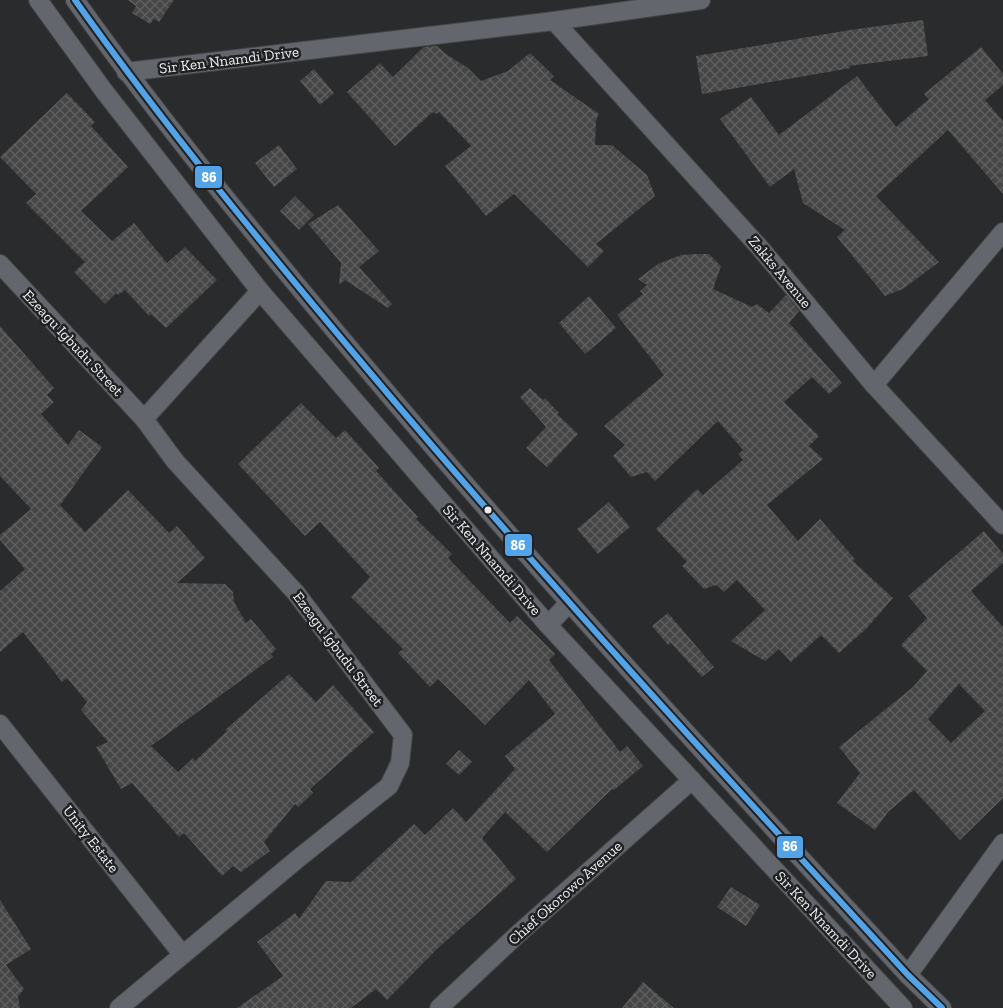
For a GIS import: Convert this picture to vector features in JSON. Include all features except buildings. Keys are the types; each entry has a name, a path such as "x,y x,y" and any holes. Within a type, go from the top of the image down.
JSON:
{"street":[{"name":"Sir Ken Nnamdi Drive","path":"38,0 104,91 260,291 548,625 904,1008"},
{"path":"75,0 126,72"},
{"name":"Sir Ken Nnamdi Drive","path":"126,72 554,21 701,0"},
{"name":"Zakks Avenue","path":"554,21 761,249 874,385 1003,525"},
{"name":"Sir Ken Nnamdi Drive","path":"126,72 267,251 429,444 652,697 908,975 942,1008"},
{"path":"874,385 1003,232"},
{"name":"Ezeagu Igbudu Street","path":"0,264 144,420 175,461 296,594 403,734 400,763 389,786 182,954 119,1008"},
{"path":"144,420 260,291"},
{"path":"548,625 569,603"},
{"name":"Unity Estate","path":"0,724 182,954"},
{"name":"Chief Okorowo Avenue","path":"439,1008 518,934 692,780"},
{"path":"908,975 1003,843"}],"transit line":[{"name":"86","path":"75,0 217,188 329,324 499,523 702,750 908,975 942,1008"}]}
